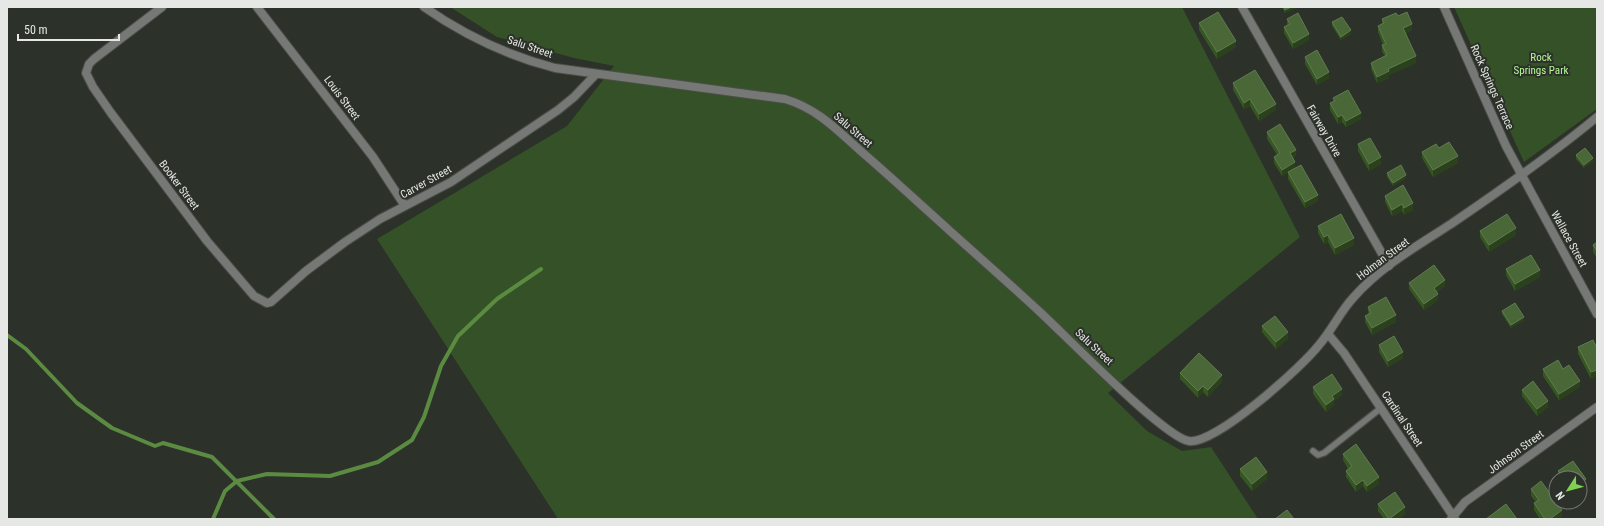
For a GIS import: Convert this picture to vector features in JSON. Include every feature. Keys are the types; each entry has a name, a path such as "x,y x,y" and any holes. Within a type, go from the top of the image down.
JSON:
{"street":[{"name":"Booker Street","path":"162,7 94,59 89,64 86,73 93,87 111,113 207,241 254,296 264,302"},
{"name":"Louis Street","path":"257,7 373,157 405,206"},
{"name":"Salu Street","path":"424,7 468,34 531,61 555,68 785,99 803,105 816,112 1034,307 1149,415 1180,439"},
{"name":"Fairway Drive","path":"1242,7 1389,266"},
{"name":"Rock Springs Terrace","path":"1444,7 1506,146 1521,176"},
{"name":"Carver Street","path":"264,302 271,302 306,271 345,242 380,219 451,182 558,110 574,97 596,74"},
{"name":"Holman Street","path":"1180,439 1190,442 1200,440 1226,427 1300,366 1328,334 1352,299 1367,283 1389,266 1521,176 1597,117"},
{"name":"Wallace Street","path":"1521,176 1597,314"},
{"name":"Cardinal Street","path":"1328,334 1344,353 1453,518"},
{"name":"Johnson Street","path":"1453,518 1465,502 1597,407"}],"lane":[{"path":"1312,451 1318,455 1324,453 1381,408"}],"green space":[{"path":"450,7 1182,7 1300,237 1108,393 1147,431 1182,451 1211,447 1258,519 558,519 377,239 567,126 614,66 574,58 497,37"},
{"name":"Rock Springs Park","path":"1454,7 1597,7 1597,109 1524,162"}],"building":[{"path":"1284,7 1291,7 1285,10"},
{"path":"1218,12 1236,41 1217,52 1199,23"},
{"path":"1407,12 1412,24 1403,28 1416,56 1388,69 1389,71 1377,77 1371,63 1387,55 1382,45 1386,44 1378,26 1384,23 1382,19 1396,13 1398,16"},
{"path":"1298,13 1309,34 1293,43 1284,27 1290,24 1287,19"},
{"path":"1342,17 1351,30 1341,37 1332,22"},
{"path":"1317,50 1329,72 1317,79 1305,57"},
{"path":"1255,70 1276,104 1259,114 1250,99 1244,103 1233,83"},
{"path":"1348,90 1361,113 1346,121 1342,115 1338,117 1330,103 1335,101 1333,98"},
{"path":"1280,124 1296,150 1290,153 1295,162 1282,170 1274,157 1280,153 1267,132"},
{"path":"1370,138 1381,157 1369,164 1358,144"},
{"path":"1449,142 1458,156 1433,170 1422,152 1436,144 1439,148"},
{"path":"1585,148 1593,158 1584,165 1576,155"},
{"path":"1301,165 1318,195 1305,202 1288,172"},
{"path":"1401,165 1406,175 1393,183 1387,173"},
{"path":"1403,185 1413,203 1404,208 1402,204 1392,210 1385,196"},
{"path":"1341,214 1354,238 1335,248 1328,235 1324,237 1318,226"},
{"path":"1507,214 1516,228 1489,245 1480,231"},
{"path":"1597,242 1597,251 1593,245"},
{"path":"1531,255 1540,270 1515,284 1506,269"},
{"path":"1434,265 1445,280 1434,288 1438,294 1424,304 1409,283"},
{"path":"1386,297 1396,315 1372,328 1365,316 1371,313 1368,307"},
{"path":"1515,303 1524,317 1511,325 1502,311"},
{"path":"1275,316 1288,332 1276,342 1262,326"},
{"path":"1394,336 1403,352 1388,361 1379,345"},
{"path":"1593,340 1597,348 1597,370 1591,372 1578,347"},
{"path":"1199,353 1222,375 1208,390 1203,386 1198,391 1180,373"},
{"path":"1558,360 1563,369 1569,365 1580,381 1559,394 1543,369"},
{"path":"1332,374 1342,389 1332,396 1334,399 1326,405 1313,387"},
{"path":"1533,381 1548,401 1537,409 1522,390"},
{"path":"1356,444 1379,477 1367,486 1363,480 1356,485 1346,471 1352,466 1343,454"},
{"path":"1256,457 1267,472 1252,484 1240,469"},
{"path":"1573,461 1580,470 1560,470"},
{"path":"1541,481 1548,491 1548,510 1562,510 1550,519 1545,519 1534,503 1539,500 1531,489"},
{"path":"1395,492 1405,507 1389,519 1378,504"},
{"path":"1506,504 1517,519 1486,519"},
{"path":"1287,510 1294,519 1275,519"}],"waterway":[{"path":"213,519 225,491 237,481 267,474 330,476 378,462 412,440 424,417 441,366 458,336 497,299 541,269"},
{"path":"7,335 26,349 77,403 112,428 155,446 163,443 212,457 274,519"}]}
